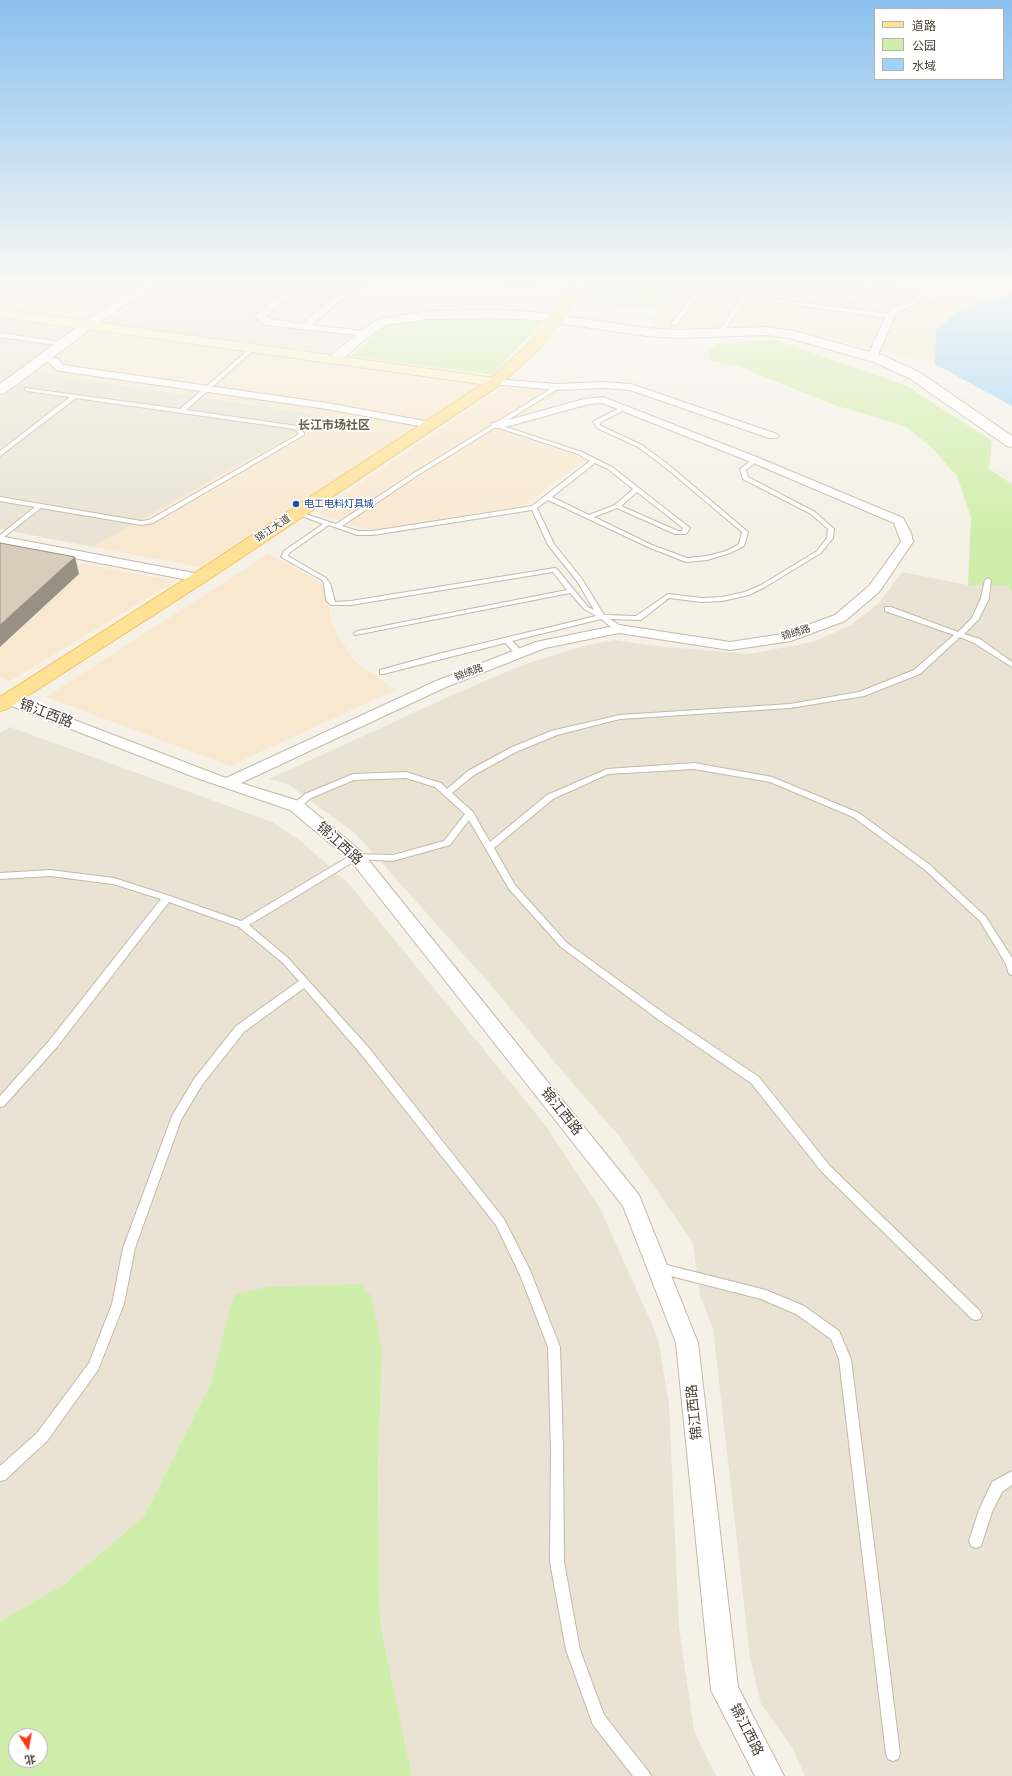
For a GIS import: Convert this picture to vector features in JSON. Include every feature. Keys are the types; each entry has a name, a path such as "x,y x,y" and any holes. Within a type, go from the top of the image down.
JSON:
{"main road":[{"path":"389,367 495,382"},
{"name":"锦江大道","path":"3,701 199,578 495,382 511,367"}],"street":[{"path":"0,390 31,367"},
{"path":"59,367 327,406 430,425"},
{"path":"895,367 914,375 1012,443"},
{"path":"495,382 557,387 603,385 632,387 773,436"},
{"name":"锦绣路","path":"227,783 441,684 541,645 619,629 730,646 786,638 840,618 874,590 907,542 905,533 899,521 755,460 603,400 588,401 513,422 496,425"},
{"path":"0,539 199,578"},
{"name":"锦江西路","path":"3,701 227,783 296,806 356,856 632,1200 687,1343 725,1690 770,1776"}],"lane":[{"path":"182,411 231,367"},
{"path":"337,526 416,474 557,387"},
{"path":"0,499 140,523 151,522 302,434 297,428 26,389"},
{"path":"0,454 75,396"},
{"path":"548,498 667,553 686,560 707,558 728,552 742,544 745,532 668,467 640,446 599,427 596,422 624,408"},
{"path":"496,425 580,452 610,468 687,528 684,532 677,533 617,506"},
{"path":"297,513 357,532 373,533 534,508 595,460"},
{"path":"383,672 602,617 638,618 668,596 702,600 722,599 747,594 763,586 818,552 830,538 831,529 813,513 745,478 743,469 755,460"},
{"path":"589,517 617,506 637,488"},
{"path":"0,539 40,506"},
{"path":"534,508 551,546 580,580 602,617"},
{"path":"328,523 286,552 284,557 324,579 327,582 332,604 345,604 555,570 586,608 619,629"},
{"path":"447,793 471,773 513,750 554,733 620,717 790,706 861,694 917,672 975,619 985,598 988,580"},
{"path":"358,633 572,591"},
{"path":"888,609 977,641 1012,666"},
{"path":"506,640 520,653"},
{"path":"490,847 550,797 607,772 694,766 772,780 856,815 927,867 983,919 1012,967"},
{"path":"296,806 308,796 353,777 406,775 438,785 470,814 512,887 564,945 662,1017 755,1080 826,1169 976,1315"},
{"path":"242,925 356,856 393,858 447,843 470,814"},
{"path":"0,876 50,873 114,881 242,925 286,960 365,1051 500,1222 526,1274 554,1347 557,1449 557,1562 573,1650 598,1720 643,1776"},
{"path":"0,1103 53,1044 167,898"},
{"path":"0,1475 42,1437 94,1366 118,1304 129,1248 173,1126 198,1082 240,1029 305,982"},
{"path":"658,1268 762,1294 800,1310 835,1335 844,1359 894,1754"},
{"path":"976,1542 986,1510 997,1487 1012,1476"}],"shaded area":[{"path":"0,367 24,367 0,384"},
{"path":"43,367 355,367 481,384 412,431 200,567 93,547 326,415 36,372"},
{"path":"36,372 327,416 93,547 0,529 0,399"},
{"path":"501,387 562,392 501,429 585,460 525,505 372,530 318,513"},
{"path":"0,549 176,581 10,681 0,678"},
{"path":"268,554 323,583 333,627 354,660 395,690 230,766 46,697"},
{"path":"902,572 968,585 1012,585 1012,1776 805,1776 792,1747 761,1704 750,1658 713,1328 700,1296 693,1243 620,1137 562,1071 497,992 356,834 289,785 269,779 468,688 526,664 584,646 614,640 655,646 750,654 816,641 851,625 879,603"},
{"path":"10,727 272,822 302,842 349,884 546,1126 600,1208 658,1338 669,1404 679,1627 694,1731 716,1776 412,1776 380,1623 378,1469 382,1352 235,1295 211,1382 144,1516 66,1583 0,1621 0,733"}],"green space":[{"path":"432,367 500,367 492,375"},
{"path":"740,367 853,367 907,386 992,441 989,469 1012,484 1012,591 1007,585 968,585 971,517 957,476 931,447 905,426 834,405"},
{"path":"360,1284 372,1297 382,1352 378,1469 380,1623 412,1776 0,1776 0,1621 66,1583 144,1516 211,1382 234,1295 267,1287"}],"water":[{"path":"940,367 1012,367 1012,406"}],"building":[{"path":"0,543 75,557 0,625"}],"place":[{"name":"电工电料灯具城","path":"296,504"}],"district":[{"name":"长江市场社区","path":"334,426"}]}
